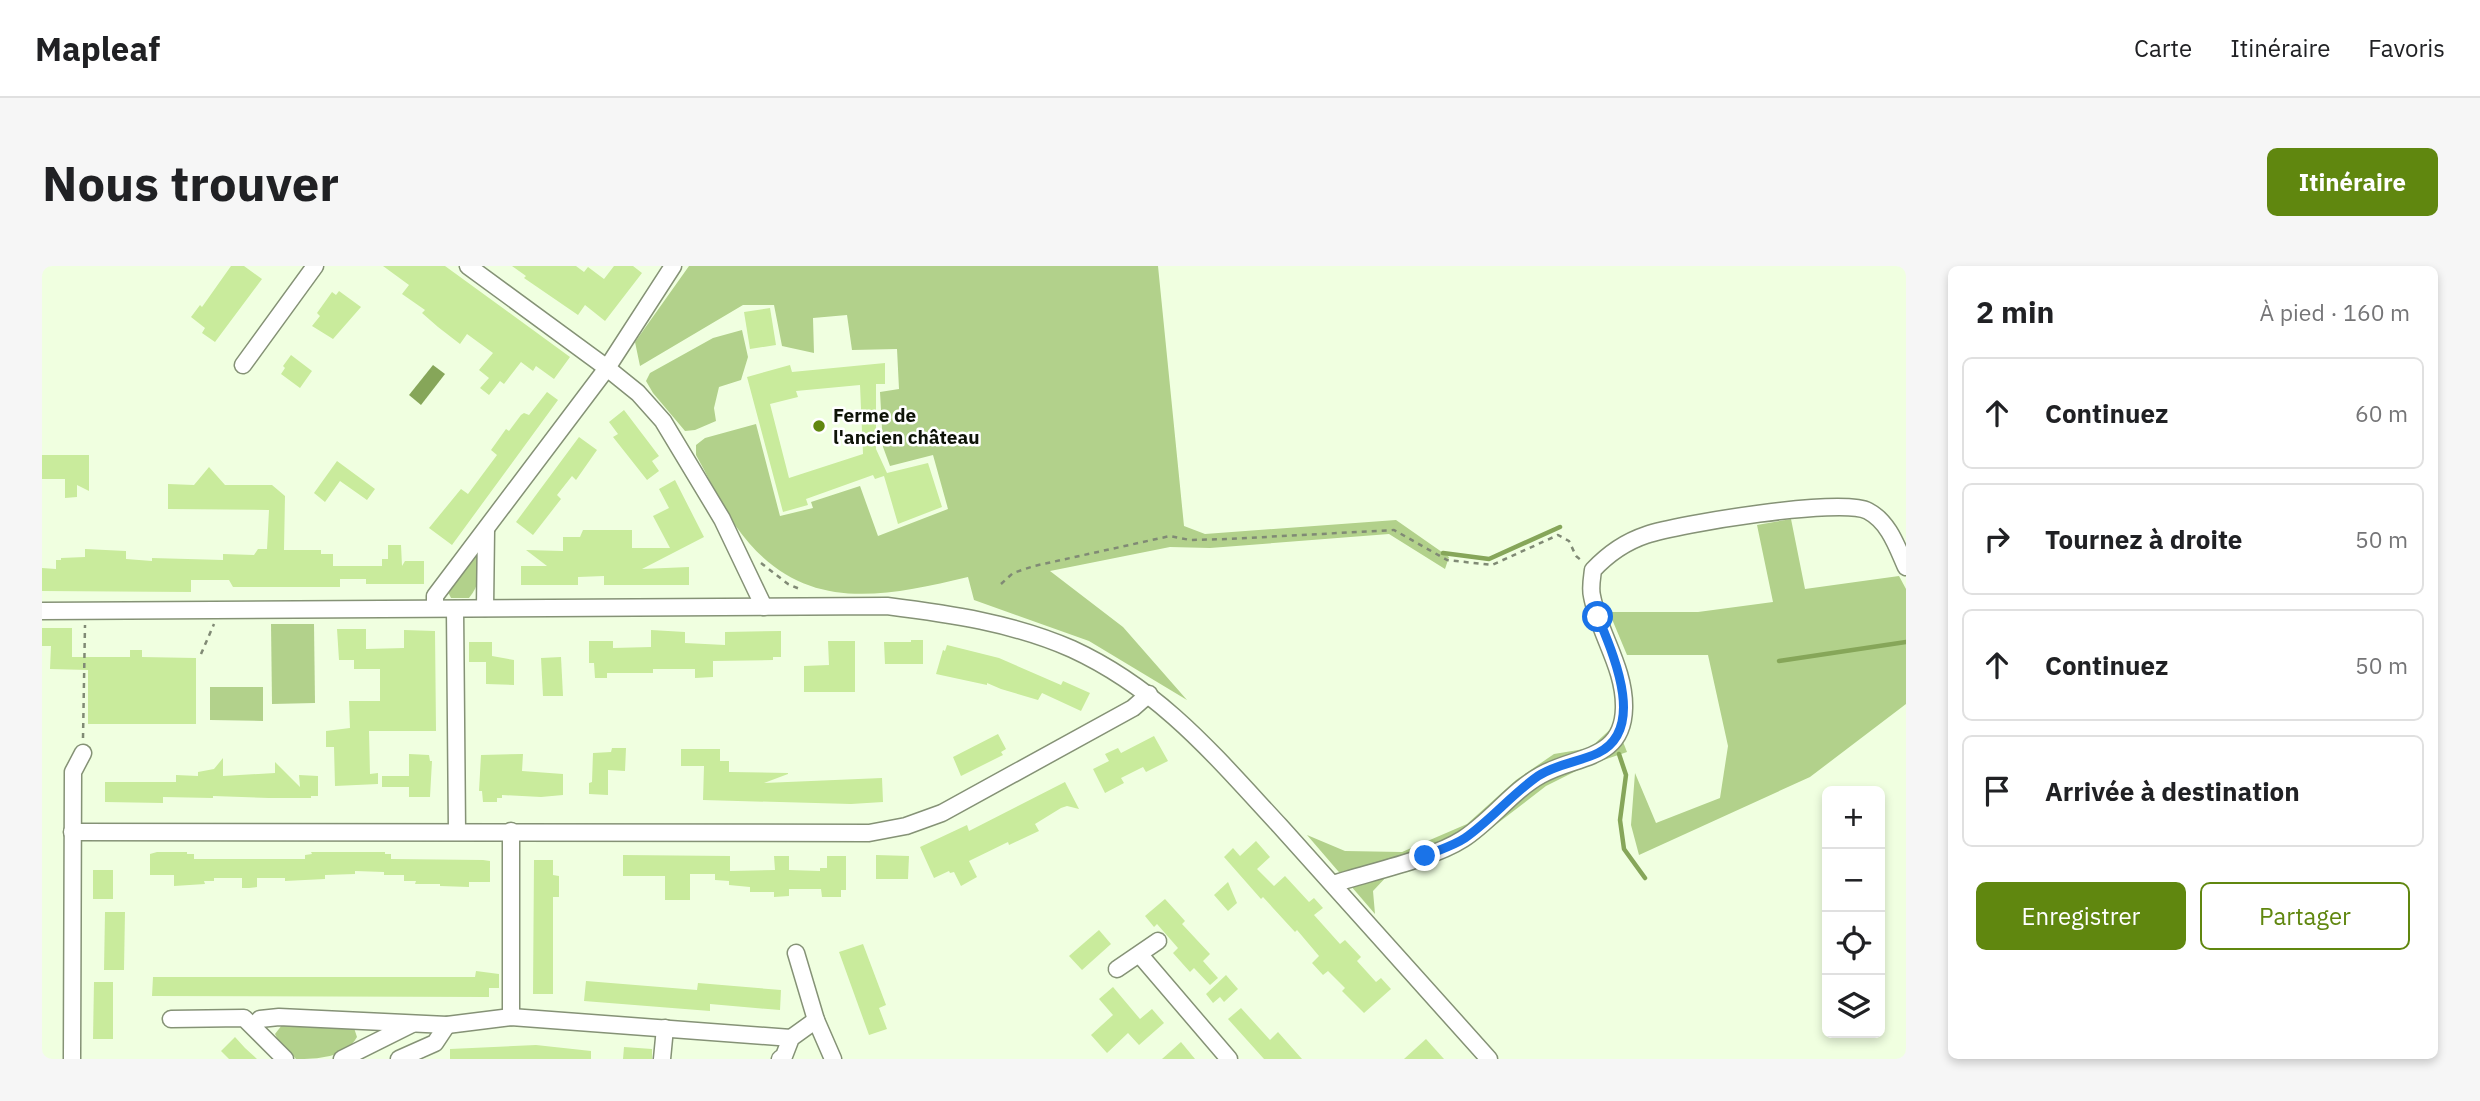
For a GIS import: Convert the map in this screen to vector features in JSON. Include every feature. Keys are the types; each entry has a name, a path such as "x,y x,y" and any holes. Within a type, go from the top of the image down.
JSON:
{"street":[{"path":"243,365 315,266"},
{"path":"468,266 607,368 638,393 663,421 722,519 764,607"},
{"path":"435,608 435,596 607,368 673,266"},
{"path":"1333,884 1425,856 1461,841 1539,775 1597,754 1612,745 1620,729 1624,709 1623,689 1612,650 1591,595 1593,570 1609,553 1644,535 1684,525 1795,509 1846,507 1866,510 1884,523 1906,567"},
{"path":"485,608 486,530"},
{"path":"42,611 887,606 977,619 1071,649 1149,695 1180,720 1333,884 1489,1059"},
{"path":"455,609 457,831"},
{"path":"72,832 869,833 906,826 942,813 1133,708 1149,695"},
{"path":"72,1059 73,772 83,753"},
{"path":"511,831 511,1017"},
{"path":"1117,969 1158,941"},
{"path":"796,953 816,1020 833,1059"},
{"path":"1140,955 1230,1059"},
{"path":"254,1026 260,1019 279,1017 447,1025 511,1017 791,1038"},
{"path":"171,1019 244,1018 285,1059"},
{"path":"780,1059 785,1056 791,1038 816,1020"},
{"path":"342,1059 414,1023"},
{"path":"399,1059 435,1043 447,1025"},
{"path":"662,1059 665,1028"}],"path":[{"path":"1001,584 1013,573 1034,566 1170,536 1189,540 1228,540 1371,530 1394,530 1447,560 1492,565 1558,535 1569,541 1576,556 1593,570"},
{"path":"758,560 788,584 805,592"},
{"path":"83,753 85,611"},
{"path":"201,654 218,611"}],"shaded area":[{"path":"689,266 1158,266 1184,526 1205,534 1396,520 1449,557 1445,569 1389,534 1210,548 1170,547 1050,571 1123,627 1187,700 1089,641 974,600 968,577 902,591 870,594 840,593 812,586 785,574 759,554 735,525 696,455 696,445 705,438 756,424 780,516 813,508 811,502 860,486 878,536 948,509 933,455 890,466 883,447 880,392 899,389 897,349 852,350 847,315 813,318 814,353 782,346 774,305 743,305 640,366 635,342"},
{"path":"742,330 748,357 741,380 719,387 714,408 716,421 695,430 685,431 653,393 646,381 650,373 713,338"},
{"path":"433,365 445,374 421,405 409,395"},
{"path":"1791,519 1805,589 1899,576 1906,589 1906,704 1810,777 1639,855 1631,825 1635,773 1656,823 1720,798 1728,746 1708,655 1627,655 1609,612 1698,612 1773,602 1757,525"},
{"path":"477,552 480,556 479,573 473,593 469,598 451,598 448,592"},
{"path":"271,624 314,624 315,703 272,704"},
{"path":"210,687 263,687 263,721 210,720"},
{"path":"1616,724 1627,752 1586,766 1546,786 1494,826 1443,858 1389,874 1373,891 1375,914 1307,835 1345,851 1402,852 1467,824 1516,780 1554,754 1590,748"},
{"path":"282,1025 347,1026 354,1028 357,1037 345,1049 330,1056 296,1059 275,1034"}],"building":[{"path":"231,266 244,266 262,279 215,342 202,333 205,328 191,317 200,305 202,307"},
{"path":"383,266 445,266 570,357 554,379 536,366 533,371 521,362 504,384 500,381 489,395 480,388 489,378 479,370 493,353 467,334 460,344 438,327 422,313 425,310 402,294 409,285"},
{"path":"512,266 576,266 584,272 588,267 604,279 614,266 633,266 642,273 605,321 585,305 578,315 524,278 526,276"},
{"path":"339,291 361,307 333,339 312,326 320,316 317,313 332,292 336,295"},
{"path":"770,308 776,345 750,349 744,312"},
{"path":"291,355 312,371 300,388 281,374"},
{"path":"885,363 885,384 876,384 876,449 887,473 928,463 942,507 898,524 884,476 875,479 873,475 806,499 808,505 783,512 747,377 790,365 792,372","holes":["860,385 863,454 789,478 770,404 798,397 796,391"]},
{"path":"547,392 558,400 452,545 429,528 461,489 468,494 497,455 491,450 506,429 509,431 524,413 529,415"},
{"path":"624,410 659,456 652,461 659,471 647,480 613,437 618,434 609,422"},
{"path":"579,437 597,450 576,480 572,476 557,495 561,499 533,535 516,522"},
{"path":"42,455 89,455 89,491 77,485 77,497 65,498 65,479 42,479"},
{"path":"337,461 375,489 367,500 340,481 325,502 314,493"},
{"path":"209,467 225,485 272,485 285,496 284,550 321,550 321,554 333,554 333,566 382,566 382,559 388,559 388,545 401,545 402,566 405,561 424,561 424,584 366,584 366,579 340,579 340,587 233,587 229,580 191,580 191,592 42,591 42,568 56,569 56,560 61,558 85,557 85,549 126,551 126,559 152,561 152,558 223,560 223,554 254,555 258,549 267,549 269,510 168,509 168,484 194,485"},
{"path":"675,480 704,537 642,569 689,567 689,585 604,585 604,576 578,577 578,585 521,585 521,566 547,566 526,550 563,551 563,537 580,537 583,530 632,530 632,548 670,548 653,516 669,508 659,489"},
{"path":"42,628 72,628 72,657 130,657 130,650 142,650 142,657 196,658 196,724 88,724 88,670 50,669 51,646 42,646"},
{"path":"337,629 366,629 366,649 404,648 404,630 435,631 436,731 369,731 370,774 378,773 378,784 335,786 334,747 326,747 326,731 350,728 349,701 380,701 380,669 354,669 354,660 339,660"},
{"path":"651,630 685,632 685,643 725,645 725,632 781,631 781,657 773,657 773,660 713,661 713,677 695,678 695,669 653,669 653,673 607,673 607,678 595,678 594,663 589,663 589,641 613,641 613,648 651,647"},
{"path":"923,640 923,664 885,664 884,642"},
{"path":"828,641 855,641 855,692 804,692 804,666 829,665"},
{"path":"469,642 492,642 492,656 514,660 514,685 486,684 486,662 469,662"},
{"path":"947,645 999,658 1061,685 1063,681 1090,693 1081,711 1042,693 1038,700 987,683 936,674"},
{"path":"561,657 563,696 543,696 541,658"},
{"path":"998,734 1006,749 1001,752 1003,755 961,776 953,757"},
{"path":"1154,736 1168,761 1146,772 1143,767 1121,778 1124,783 1105,793 1093,769 1109,761 1105,754 1118,748 1121,753"},
{"path":"612,748 626,748 625,771 608,770 608,795 589,794 593,753 611,752"},
{"path":"681,749 720,749 720,761 729,761 729,772 788,773 764,783 882,778 883,802 851,804 703,800 704,766 681,766"},
{"path":"409,754 429,755 432,761 430,797 409,797 409,787 382,787 382,776 409,776"},
{"path":"523,754 522,771 563,774 563,795 502,795 502,798 497,798 497,802 483,802 482,791 479,791 481,755"},
{"path":"223,758 223,776 275,773 275,762 300,787 299,775 318,776 318,796 163,797 163,803 105,802 105,782 176,782 176,775 198,776 198,772 214,769"},
{"path":"1065,782 1079,809 1067,806 1061,808 1035,824 1039,831 1009,845 1008,842 969,861 977,877 961,886 954,872 949,871 934,878 920,847 967,825 969,831"},
{"path":"1256,841 1270,857 1257,869 1274,886 1285,876 1309,902 1314,898 1323,908 1314,915 1340,944 1345,940 1361,957 1357,961 1376,982 1381,978 1391,989 1364,1013 1342,991 1345,988 1328,971 1323,975 1312,963 1319,956 1297,930 1295,932 1263,897 1261,899 1224,857 1233,848 1240,856"},
{"path":"187,852 194,854 194,859 305,859 305,855 312,854 311,852 385,852 391,854 391,859 483,860 490,861 490,882 469,882 469,887 415,884 416,881 404,881 404,875 355,871 355,874 325,875 325,879 285,881 285,878 257,878 257,887 249,888 242,888 242,878 214,878 214,881 204,881 205,884 174,886 174,875 150,875 150,854"},
{"path":"623,855 730,856 730,871 775,870 774,856 789,856 789,870 820,871 820,868 827,868 827,856 846,856 846,890 841,890 841,897 822,897 821,889 789,889 789,896 774,897 774,892 750,892 750,887 729,885 729,881 715,880 715,874 690,874 690,900 665,900 665,876 623,876"},
{"path":"876,855 909,856 908,879 876,879"},
{"path":"534,860 553,860 553,875 559,876 559,897 553,897 553,994 533,994"},
{"path":"93,870 113,870 113,899 93,899"},
{"path":"1228,882 1237,903 1228,911 1214,895"},
{"path":"1165,899 1185,921 1182,924 1210,954 1203,961 1218,978 1210,985 1194,968 1190,972 1173,953 1178,948 1157,924 1154,927 1145,916"},
{"path":"105,912 125,912 124,970 104,970"},
{"path":"1099,930 1111,944 1082,970 1069,956"},
{"path":"863,944 886,1005 879,1008 887,1029 869,1035 839,952"},
{"path":"476,971 499,974 499,988 489,988 489,997 152,996 153,977 475,977"},
{"path":"1226,975 1238,989 1224,1002 1220,997 1213,1003 1206,994"},
{"path":"586,981 697,990 698,983 781,990 780,1010 710,1004 710,1011 584,1001"},
{"path":"94,982 113,982 113,1039 93,1039"},
{"path":"1113,987 1140,1019 1152,1009 1164,1023 1139,1045 1128,1033 1107,1053 1091,1035 1113,1015 1099,999"},
{"path":"1241,1008 1270,1040 1278,1032 1302,1059 1264,1059 1228,1019"},
{"path":"235,1037 257,1059 229,1059 221,1051"},
{"path":"1426,1039 1444,1059 1404,1059"},
{"path":"1181,1042 1195,1059 1162,1059"},
{"path":"536,1045 591,1051 591,1059 450,1059 450,1049"},
{"path":"624,1047 652,1049 652,1059 623,1059"}],"waterway":[{"path":"1443,553 1489,559 1560,527"},
{"path":"1779,661 1906,642"},
{"path":"1619,754 1626,775 1620,820 1624,849 1645,878"}],"place":[{"name":"Ferme de l'ancien château","path":"819,426"}],"route":[{"path":"1425,856 1461,841 1539,775 1597,754 1612,745 1620,729 1624,709 1623,689 1612,650 1598,617"}]}
